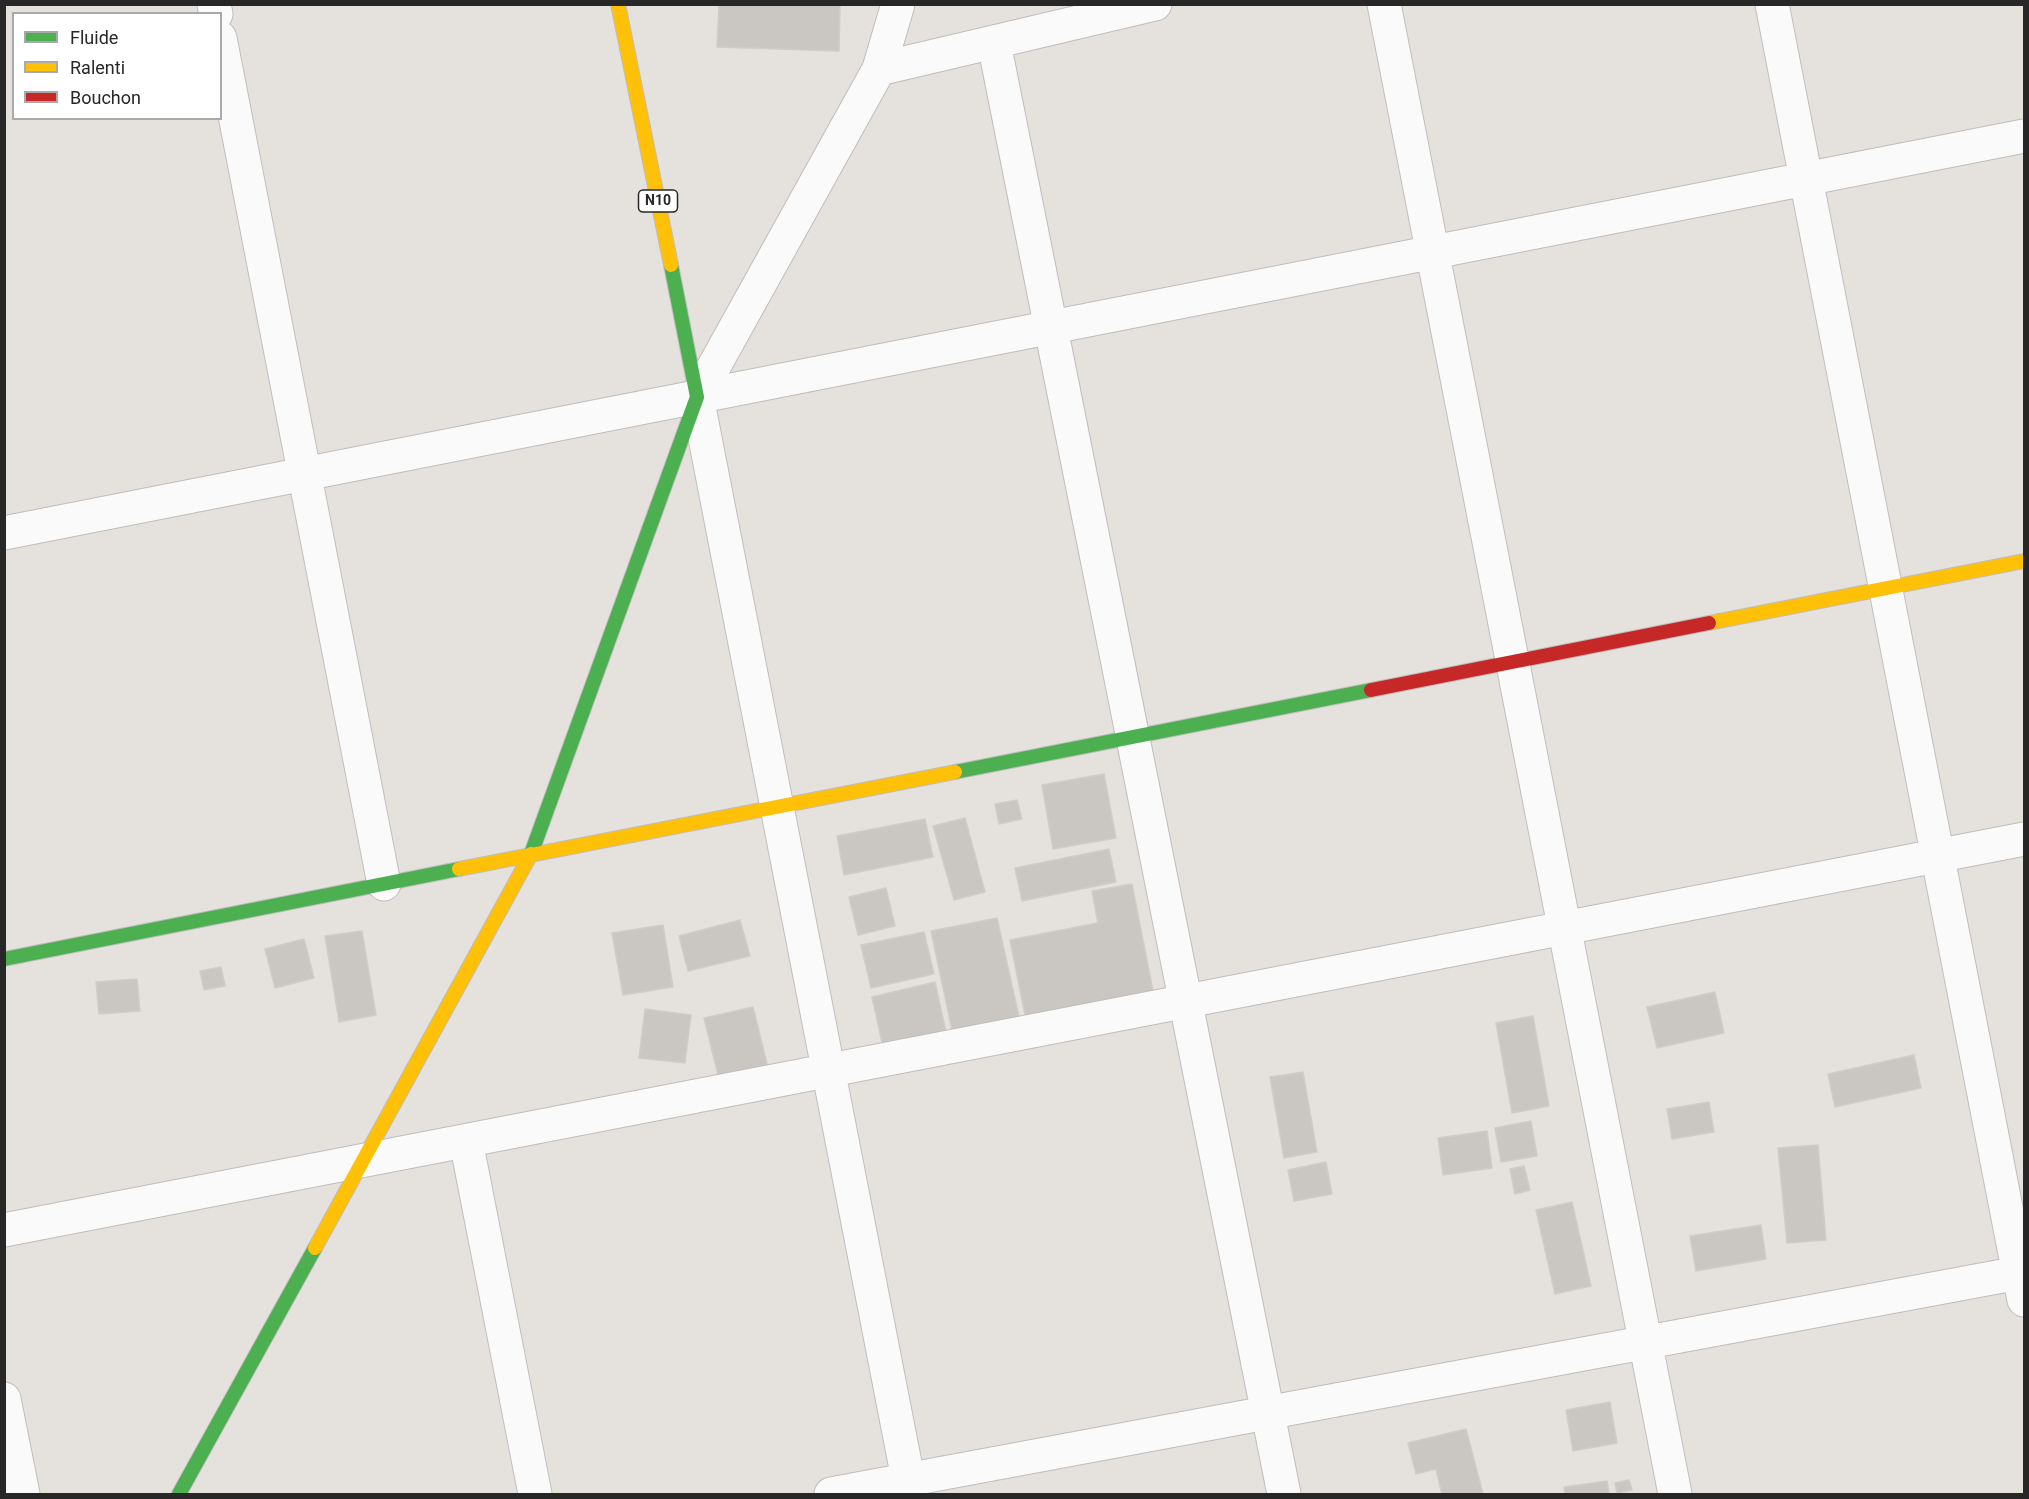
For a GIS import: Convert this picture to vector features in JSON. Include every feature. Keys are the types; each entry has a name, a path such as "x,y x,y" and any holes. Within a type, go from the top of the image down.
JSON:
{"street":[{"name":"N10","path":"618,4 697,397"},
{"path":"179,1494 531,855 697,397 879,69 898,4"},
{"path":"879,69 1155,4"},
{"path":"1384,4 1675,1494"},
{"path":"831,1494 909,1487 1268,1413 1646,1343 2023,1282 1772,4"},
{"path":"994,42 1284,1494"},
{"path":"222,48 384,884"},
{"path":"4,533 2025,136"},
{"path":"697,397 909,1487"},
{"path":"4,959 2025,561"},
{"path":"4,1230 2025,839"},
{"path":"466,1141 535,1494"},
{"path":"4,1399 23,1494"}],"building":[{"path":"719,4 840,4 839,51 717,47"},
{"path":"1104,774 1116,838 1053,849 1042,785"},
{"path":"1017,800 1022,819 999,824 995,804"},
{"path":"965,818 985,892 954,900 933,826"},
{"path":"925,819 933,857 844,875 837,836"},
{"path":"1109,849 1116,882 1022,901 1015,868"},
{"path":"1132,884 1154,996 1026,1020 1010,940 1098,923 1092,891"},
{"path":"886,888 895,926 858,935 849,897"},
{"path":"997,918 1020,1021 953,1035 931,931"},
{"path":"740,920 750,956 688,971 679,936"},
{"path":"663,925 673,987 623,995 612,933"},
{"path":"362,931 376,1015 339,1022 325,936"},
{"path":"924,932 934,974 871,988 861,945"},
{"path":"304,939 314,978 275,988 265,949"},
{"path":"221,967 225,986 204,990 200,971"},
{"path":"137,979 140,1011 99,1014 96,982"},
{"path":"935,982 946,1032 883,1047 872,997"},
{"path":"1715,992 1724,1033 1657,1048 1647,1007"},
{"path":"753,1007 769,1072 720,1083 704,1018"},
{"path":"645,1009 691,1015 685,1063 639,1058"},
{"path":"1533,1016 1549,1106 1512,1113 1496,1023"},
{"path":"1914,1055 1921,1088 1835,1107 1828,1074"},
{"path":"1303,1072 1317,1152 1284,1158 1270,1077"},
{"path":"1709,1102 1714,1132 1672,1139 1667,1109"},
{"path":"1531,1121 1537,1156 1501,1162 1495,1128"},
{"path":"1487,1131 1492,1168 1443,1175 1438,1138"},
{"path":"1818,1145 1826,1240 1787,1243 1778,1148"},
{"path":"1326,1162 1332,1194 1294,1201 1288,1170"},
{"path":"1524,1166 1530,1190 1515,1194 1510,1169"},
{"path":"1572,1202 1591,1286 1555,1294 1536,1210"},
{"path":"1761,1225 1766,1259 1696,1271 1690,1236"},
{"path":"1610,1402 1617,1443 1573,1451 1566,1410"},
{"path":"1466,1429 1483,1494 1442,1494 1436,1469 1416,1474 1408,1443"},
{"path":"1629,1480 1632,1490 1617,1493 1615,1483"},
{"path":"1607,1481 1609,1494 1565,1494 1564,1487"}],"traffic: fast":[{"path":"531,854 697,397 671,265"},
{"path":"955,772 1371,690"},
{"path":"4,959 459,869"},
{"path":"179,1494 315,1248"}],"traffic: slow":[{"path":"618,4 671,265"},
{"path":"1709,623 2024,561"},
{"path":"459,869 955,772"},
{"path":"315,1248 531,854"}],"traffic: jam":[{"path":"1371,690 1709,623"}]}
